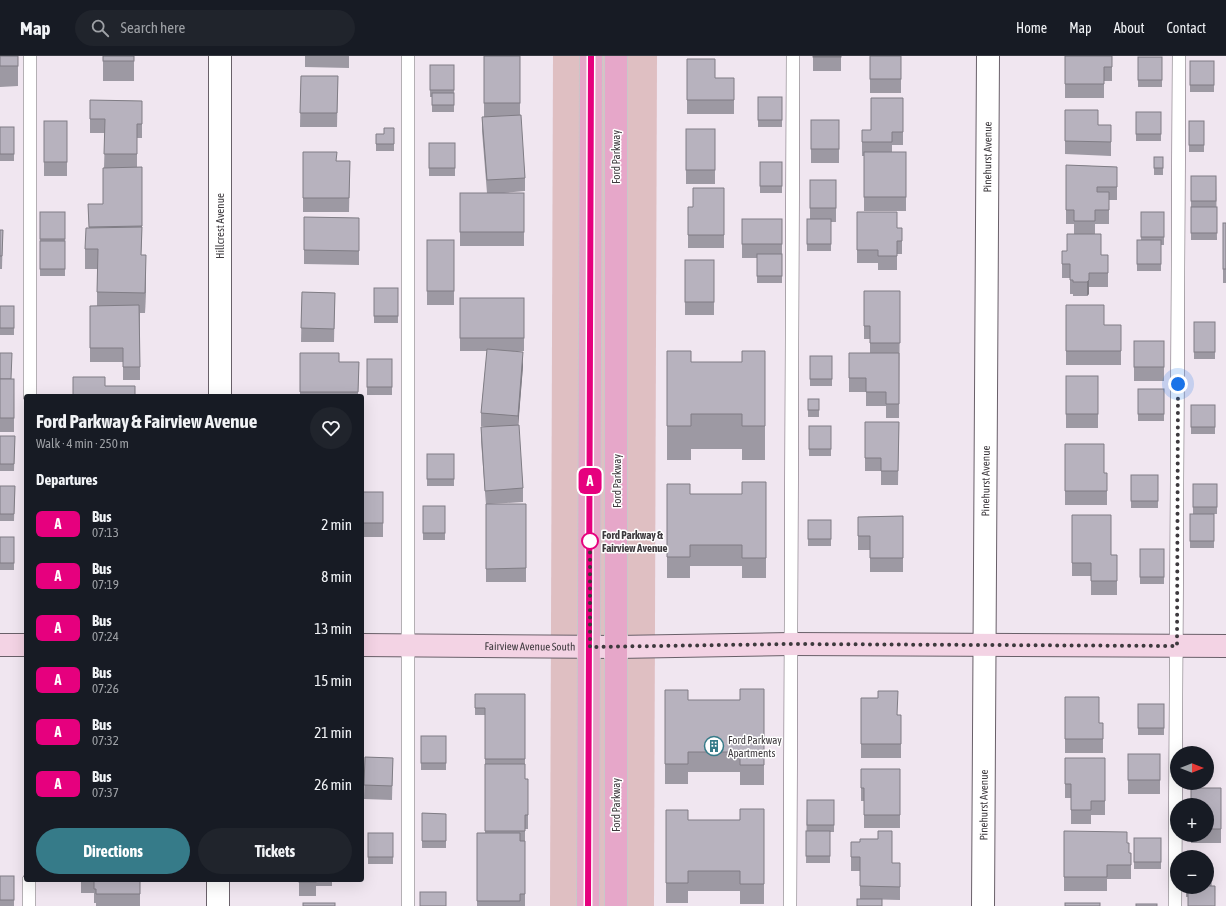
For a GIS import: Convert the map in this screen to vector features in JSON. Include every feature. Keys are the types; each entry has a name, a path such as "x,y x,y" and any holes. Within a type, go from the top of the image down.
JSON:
{"main road":[{"path":"588,906 591,56"},
{"name":"Ford Parkway","path":"616,56 616,906"}],"street":[{"name":"Hillcrest Avenue","path":"220,56 220,394"},
{"name":"Pinehurst Avenue","path":"983,906 988,56"},
{"name":"Fairview Avenue South","path":"364,645 590,647 791,644 1226,646"},
{"path":"0,645 24,645"},
{"path":"218,882 218,906"}],"lane":[{"path":"30,56 30,394"},
{"path":"408,56 408,906"},
{"path":"790,906 794,56"},
{"path":"1175,906 1179,56"},
{"path":"29,882 29,906"}],"shaded area":[{"path":"553,56 657,56 654,906 550,906"}],"building":[{"path":"0,56 18,56 18,66 0,66"},
{"path":"103,56 134,56 134,61 103,61"},
{"path":"484,56 520,56 520,103 484,103"},
{"path":"841,56 841,57 813,57"},
{"path":"870,56 901,56 901,79 870,79"},
{"path":"1065,56 1112,56 1112,67 1104,67 1104,84 1065,84"},
{"path":"1138,57 1162,57 1162,80 1138,80"},
{"path":"687,59 715,59 715,78 734,78 734,100 687,100"},
{"path":"1190,61 1214,61 1214,85 1190,85"},
{"path":"430,65 454,65 454,90 430,90"},
{"path":"301,76 338,76 337,113 300,113"},
{"path":"432,93 454,93 454,105 432,105"},
{"path":"758,97 782,97 782,120 758,120"},
{"path":"871,98 903,98 903,132 892,132 892,142 862,142 862,130 871,130"},
{"path":"90,100 142,101 142,124 137,124 137,154 104,154 105,119 90,119"},
{"path":"1065,110 1098,110 1098,125 1111,125 1111,142 1065,141"},
{"path":"1136,112 1161,112 1161,134 1136,134"},
{"path":"521,115 525,178 487,180 482,117"},
{"path":"811,120 839,120 839,149 811,149"},
{"path":"44,121 67,121 67,162 44,162"},
{"path":"1189,121 1204,121 1204,145 1189,145"},
{"path":"0,127 14,127 14,154 0,154"},
{"path":"384,128 394,128 394,144 376,144 376,134 384,134"},
{"path":"686,129 715,129 715,170 686,170"},
{"path":"429,143 455,143 455,168 429,168"},
{"path":"303,152 337,152 336,161 350,161 349,198 303,198"},
{"path":"864,152 906,152 906,197 864,197"},
{"path":"1154,157 1163,157 1163,168 1154,168"},
{"path":"760,162 782,162 782,186 760,186"},
{"path":"1066,165 1117,167 1117,187 1097,187 1097,192 1109,192 1109,210 1095,210 1095,221 1074,221 1074,210 1066,210"},
{"path":"142,167 142,226 89,227 88,204 103,204 103,168"},
{"path":"1191,176 1216,176 1216,201 1191,201"},
{"path":"810,180 836,180 836,208 810,208"},
{"path":"693,188 724,188 724,235 688,235 688,207 693,207"},
{"path":"460,193 524,193 524,232 460,232"},
{"path":"1191,207 1217,207 1217,233 1191,233"},
{"path":"40,212 65,212 65,239 40,239"},
{"path":"857,212 897,212 897,228 902,228 902,241 897,241 897,256 878,256 878,250 857,250"},
{"path":"1141,212 1164,212 1164,237 1141,237"},
{"path":"304,217 359,218 359,251 304,250"},
{"path":"742,219 782,219 782,244 742,244"},
{"path":"807,219 831,219 831,244 807,244"},
{"path":"1223,223 1226,223 1226,269 1223,269"},
{"path":"142,227 141,255 146,255 145,293 97,292 98,249 85,249 86,228"},
{"path":"0,230 3,230 2,256 0,256"},
{"path":"1067,234 1101,234 1101,255 1108,255 1108,273 1089,273 1089,280 1087,282 1073,282 1073,280 1070,280 1070,264 1062,264 1062,251 1067,251"},
{"path":"427,240 454,240 454,291 427,291"},
{"path":"1137,240 1161,240 1161,264 1137,264"},
{"path":"40,241 65,241 65,269 40,269"},
{"path":"757,254 782,254 782,276 757,276"},
{"path":"685,260 714,260 714,302 685,302"},
{"path":"374,288 398,288 398,316 374,316"},
{"path":"864,291 900,291 900,343 870,343 870,326 864,326"},
{"path":"302,292 335,293 334,329 301,328"},
{"path":"460,298 524,298 524,338 460,338"},
{"path":"139,305 140,367 123,367 123,348 90,348 90,306"},
{"path":"1066,305 1104,305 1104,325 1121,325 1121,351 1066,351"},
{"path":"0,306 14,306 14,328 0,328"},
{"path":"1194,322 1215,322 1215,352 1194,352"},
{"path":"1134,341 1164,341 1164,367 1134,367"},
{"path":"487,349 523,352 518,416 481,413"},
{"path":"667,351 691,351 691,362 742,362 742,351 765,351 765,426 742,426 742,414 691,414 691,426 667,426"},
{"path":"0,353 12,353 11,379 0,379"},
{"path":"300,353 339,353 339,362 359,362 358,392 300,392"},
{"path":"849,353 899,353 899,404 886,404 886,392 866,392 866,378 849,378"},
{"path":"810,356 832,356 832,379 810,379"},
{"path":"367,359 392,359 392,387 367,387"},
{"path":"1066,376 1098,376 1098,414 1066,414"},
{"path":"73,377 105,377 105,386 135,386 135,394 73,394"},
{"path":"0,379 14,379 14,418 0,418"},
{"path":"1138,389 1164,389 1164,414 1138,414"},
{"path":"808,399 819,399 819,410 808,410"},
{"path":"1191,405 1215,405 1215,427 1191,427"},
{"path":"865,422 899,422 898,471 881,471 881,458 865,458"},
{"path":"519,425 523,488 485,491 481,427"},
{"path":"809,426 831,426 831,449 809,449"},
{"path":"0,436 15,436 14,464 0,464"},
{"path":"1065,444 1104,444 1104,473 1107,473 1107,491 1065,491"},
{"path":"427,454 454,454 454,479 427,479"},
{"path":"1131,475 1158,475 1158,501 1131,501"},
{"path":"742,482 766,482 766,558 742,558 742,545 690,545 690,557 667,557 667,484 690,484 690,494 742,494"},
{"path":"1193,484 1217,484 1217,507 1193,507"},
{"path":"0,486 15,486 14,514 0,514"},
{"path":"364,492 383,492 383,523 364,523"},
{"path":"486,504 526,504 526,568 486,569"},
{"path":"423,506 445,506 445,533 423,533"},
{"path":"1190,514 1214,514 1214,541 1190,541"},
{"path":"1072,515 1111,515 1111,555 1117,555 1117,581 1091,581 1091,563 1072,563"},
{"path":"903,516 903,558 870,558 870,536 858,536 858,517"},
{"path":"808,520 831,520 831,539 808,539"},
{"path":"0,537 14,537 14,563 0,563"},
{"path":"1140,549 1164,549 1164,577 1140,577"},
{"name":"Ford Parkway Apartments","path":"740,689 764,689 764,765 740,765 740,752 688,752 688,764 665,764 665,690 688,690 688,700 740,700"},
{"path":"878,691 898,691 897,715 901,715 901,744 861,744 861,698 878,698"},
{"path":"475,694 525,694 525,759 485,759 485,708 475,708"},
{"path":"1065,697 1099,697 1099,723 1103,723 1103,739 1065,739"},
{"path":"1138,704 1164,704 1164,728 1138,728"},
{"path":"421,736 446,736 446,763 421,763"},
{"path":"1128,754 1160,754 1160,780 1128,780"},
{"path":"365,757 393,758 392,786 364,785"},
{"path":"1065,758 1105,758 1105,801 1091,801 1091,810 1071,810 1071,784 1065,784"},
{"path":"485,764 525,764 525,779 528,779 528,815 525,815 525,831 485,831"},
{"path":"861,769 900,769 900,815 864,815 864,788 861,788"},
{"path":"1214,788 1221,788 1221,829 1214,829 1214,798 1191,798 1191,790 1214,790"},
{"path":"807,800 834,800 834,825 807,825"},
{"path":"740,809 764,809 764,884 740,884 740,871 688,871 688,883 666,883 666,810 688,810 688,820 740,820"},
{"path":"422,813 446,814 446,841 422,841"},
{"path":"806,831 830,831 830,856 806,856"},
{"path":"878,831 892,831 892,863 900,863 900,887 860,886 860,857 851,857 851,842 860,842 860,839 878,839"},
{"path":"1064,831 1127,832 1127,843 1129,843 1129,853 1131,853 1131,865 1107,865 1107,877 1064,877"},
{"path":"368,833 393,833 393,857 368,857"},
{"path":"477,833 520,833 520,841 525,841 525,894 520,894 520,901 477,901"},
{"path":"1134,838 1161,838 1161,862 1134,862"},
{"path":"0,876 14,876 14,900 0,900"},
{"path":"94,882 140,882 140,894 96,894 96,889 94,889"},
{"path":"1215,886 1215,906 1188,906 1188,894 1214,894"},
{"path":"420,892 446,892 446,906 420,906"},
{"path":"857,899 882,899 882,906 857,906"},
{"path":"303,903 335,903 335,906 303,906"},
{"path":"1065,903 1100,903 1100,906 1065,906"},
{"path":"1136,904 1157,904 1157,906 1136,906"}],"bus line":[{"name":"A","path":"588,906 591,56"}],"place":[{"name":"Ford Parkway & Fairview Avenue","path":"590,541"},
{"name":"Ford Parkway Apartments","path":"714,746"}],"route":[{"path":"590,541 590,536 590,647 791,644 1177,646 1178,384"}]}
